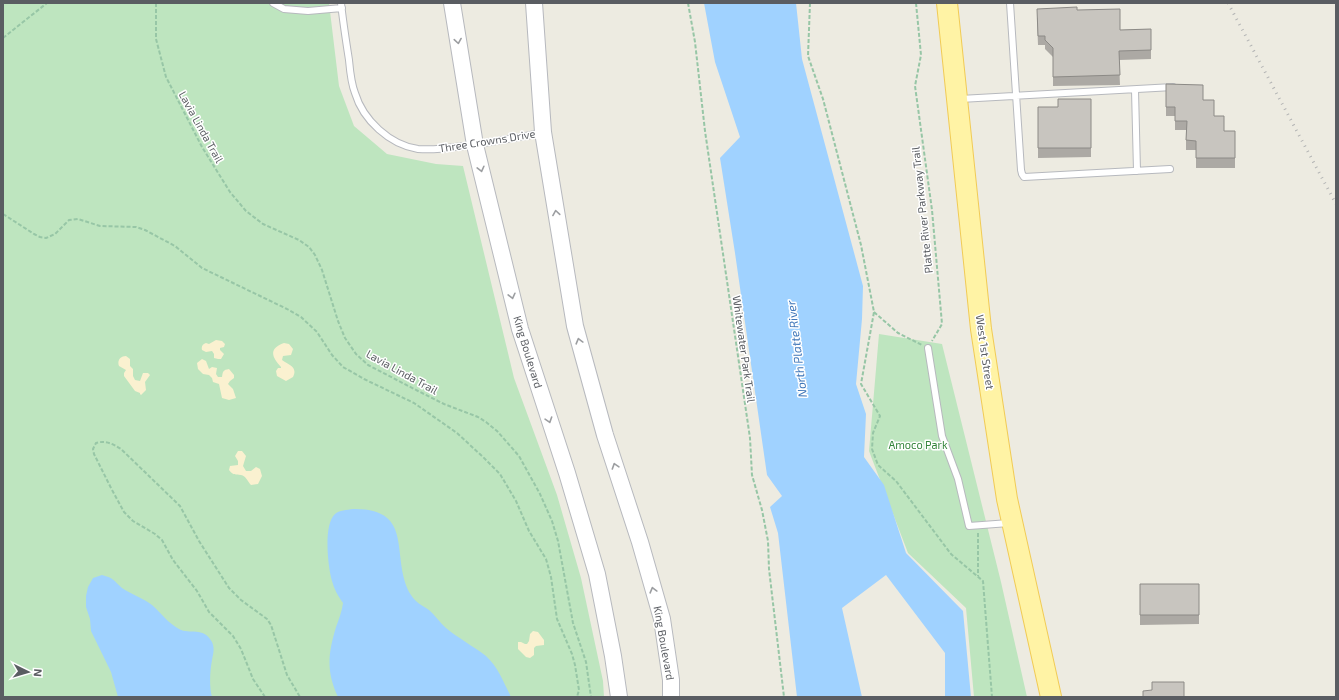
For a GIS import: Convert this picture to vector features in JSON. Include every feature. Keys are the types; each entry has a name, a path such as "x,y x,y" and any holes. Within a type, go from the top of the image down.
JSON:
{"main road":[{"name":"West 1st Street","path":"947,3 981,329 1007,499 1051,697"}],"street":[{"name":"King Boulevard","path":"452,3 475,145 520,329 567,473 597,574 613,656 619,697"},
{"name":"King Boulevard","path":"534,3 543,132 575,326 605,435 640,542 662,619 671,680 671,697"}],"lane":[{"path":"273,3 284,9 308,11 342,5"},
{"path":"1010,3 1021,170 1024,176 1170,169"},
{"name":"Three Crowns Drive","path":"342,5 355,93 361,108 374,125 387,136 402,144 431,150 475,145 543,132"},
{"path":"957,99 1182,87"},
{"path":"1135,90 1137,170"},
{"path":"928,348 942,436 958,479 970,526 1012,522"}],"path":[{"path":"3,38 47,3"},
{"name":"Lavia Linda Trail","path":"156,3 156,38 166,77 202,147 230,192 246,211 263,224 299,240 309,247 315,255 322,270 345,338 356,354 368,365 444,404 478,417 486,422 497,431 519,456 540,494 552,521 558,541 573,623 586,662 591,697"},
{"name":"Whitewater Park Trail","path":"688,3 695,42 706,138 750,438 752,475 762,510 768,541 769,569 784,697"},
{"path":"810,3 808,56 823,99 861,245 874,312 861,384 880,416 873,433 872,449 878,465 896,481 951,554 983,581 992,697"},
{"name":"Platte River Parkway Trail","path":"916,3 921,55 915,86 932,210 942,324 928,348"},
{"path":"3,214 34,234 46,238 55,234 69,220 78,219 100,226 136,227 145,230 175,246 202,268 301,317 317,332 332,355 343,367 364,379 414,403 457,433 503,478 516,501 529,531 546,559 551,577 557,619 572,654 575,665 579,690 577,697"},
{"path":"874,312 898,334 928,348"},
{"path":"265,697 253,679 236,640 230,632 208,612 197,591 173,560 162,540 133,520 121,507 94,454 93,449 96,444 104,442 110,443 121,449 180,506 199,541 229,588 240,600 264,616 271,626 287,675 300,697"},
{"path":"978,525 978,577"}],"green space":[{"path":"3,3 329,3 339,86 354,126 387,154 436,164 463,166 514,378 557,495 581,578 603,681 604,697 3,697"},
{"name":"Amoco Park","path":"879,334 942,344 1001,582 1027,697 974,697 966,608 908,553 869,451"}],"sand":[{"path":"216,340 222,341 225,344 224,347 220,348 224,354 221,359 214,358 212,351 206,352 202,350 202,346 204,344 209,344"},
{"path":"284,343 289,344 293,349 291,355 283,356 282,360 294,369 293,377 286,381 277,376 276,371 281,367 275,360 273,354 279,345"},
{"path":"126,356 130,359 130,366 133,369 133,376 135,380 140,381 143,373 148,373 150,375 145,382 146,390 141,395 135,391 124,376 126,370 119,366 118,362 120,359"},
{"path":"202,359 206,361 209,369 212,367 217,368 216,374 218,377 222,377 224,371 229,369 234,375 234,378 228,384 233,389 236,398 229,400 222,398 219,384 213,382 209,375 203,374 198,369 197,363"},
{"path":"238,451 242,451 246,456 243,466 246,471 251,471 256,467 260,469 262,476 258,484 251,485 244,477 233,474 229,470 230,466 238,465 238,461 235,456"},
{"path":"533,631 538,632 544,640 544,645 536,646 534,648 534,655 530,658 526,657 518,649 518,642 527,644 530,634"}],"water":[{"name":"North Platte River","path":"704,3 796,3 802,59 863,286 862,319 856,384 866,414 864,457 884,485 906,553 963,611 971,697 945,697 945,653 886,575 842,608 862,697 797,697 778,533 770,507 782,496 767,475 720,158 740,137 715,62"},
{"path":"353,509 373,511 386,517 394,526 398,538 405,581 413,598 429,610 446,628 490,660 511,697 338,697 330,671 330,654 343,603 335,590 330,575 328,536 331,519 335,514 341,511"},
{"path":"102,575 111,579 122,588 152,605 171,624 179,629 183,631 201,632 208,637 212,642 214,649 210,678 212,697 118,697 111,672 91,631 90,619 86,607 88,587 93,578"}],"building":[{"path":"1077,7 1077,10 1120,9 1120,30 1151,29 1151,50 1119,51 1120,75 1053,77 1053,48 1045,40 1045,36 1038,36 1037,9"},
{"path":"1166,84 1203,85 1203,100 1214,100 1214,116 1224,116 1224,131 1235,131 1235,158 1196,158 1196,141 1186,140 1187,121 1175,121 1175,107 1166,107"},
{"path":"1058,99 1091,99 1091,148 1038,148 1038,107 1058,107"},
{"path":"1140,584 1199,584 1199,615 1140,615"},
{"path":"1152,682 1184,682 1184,697 1143,697 1143,691 1152,690"}],"railway":[{"path":"1228,3 1336,204"}]}
